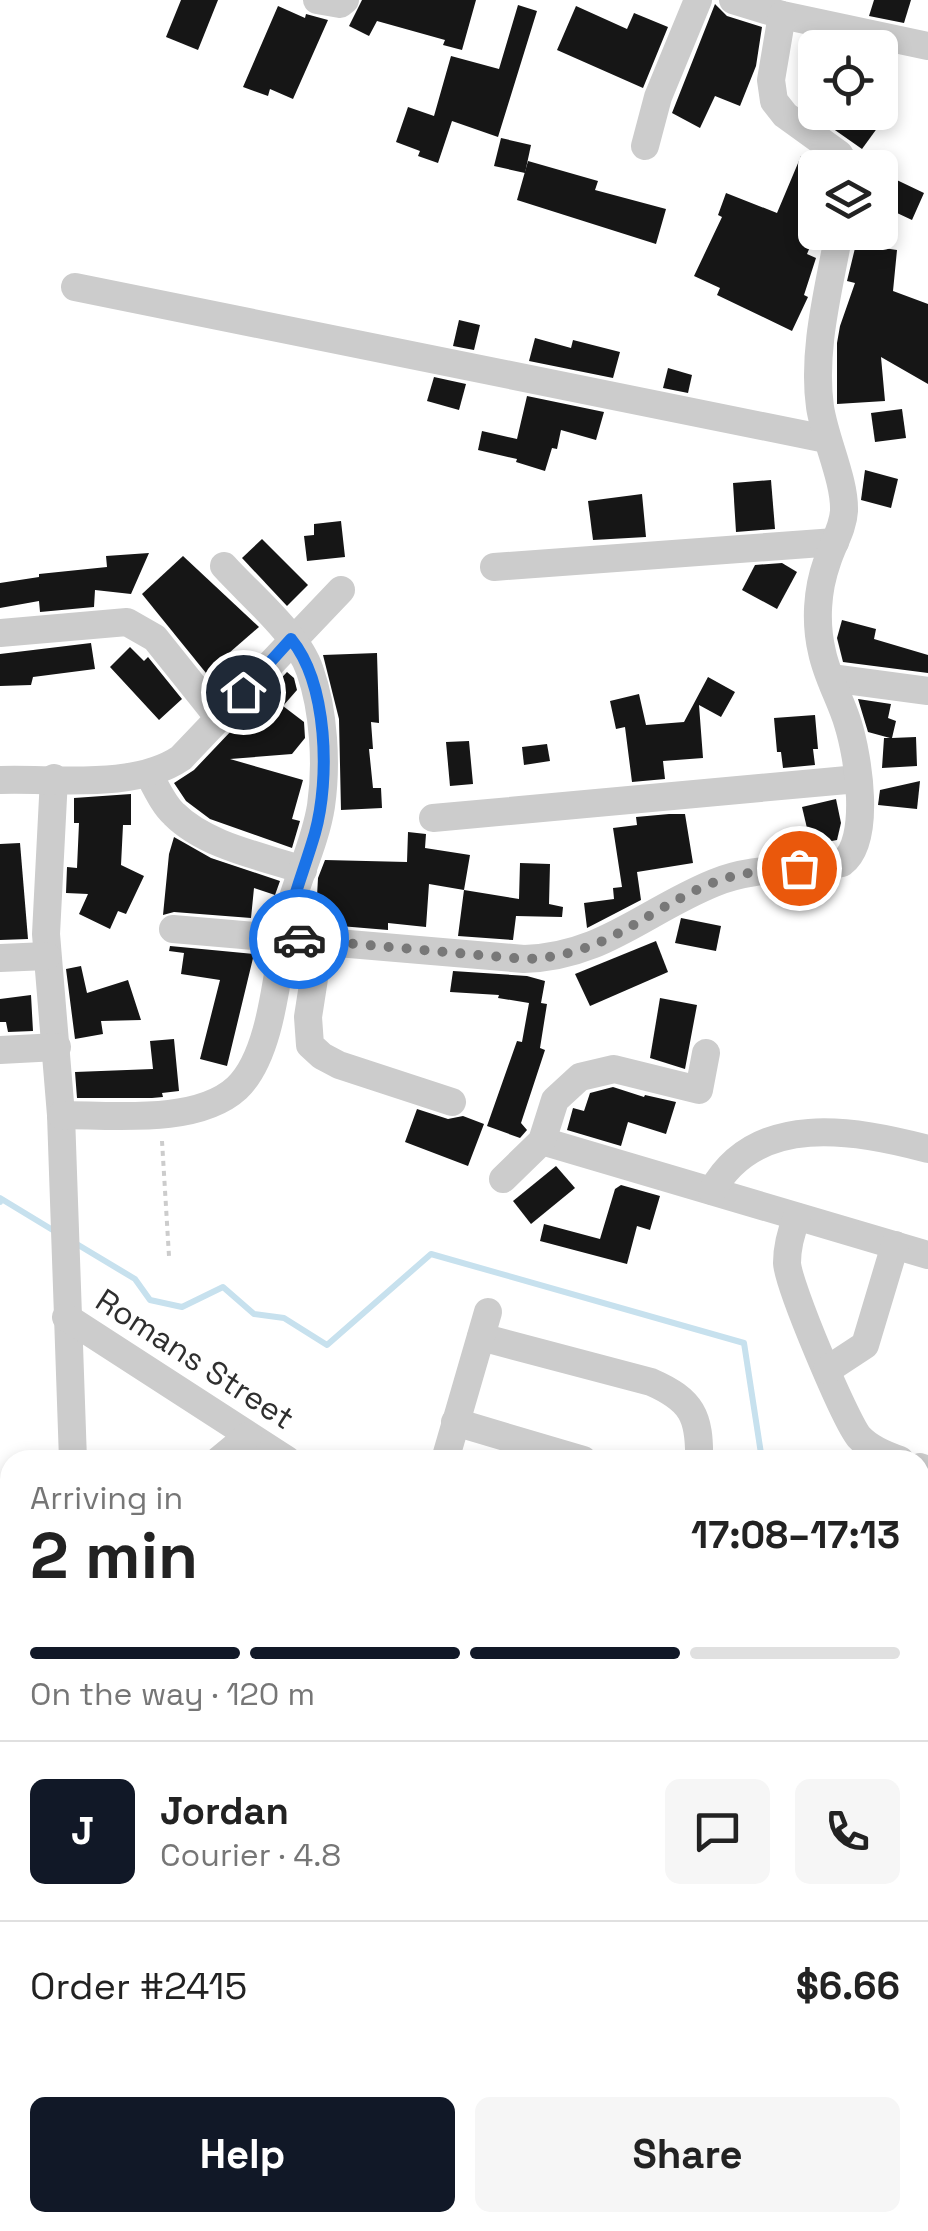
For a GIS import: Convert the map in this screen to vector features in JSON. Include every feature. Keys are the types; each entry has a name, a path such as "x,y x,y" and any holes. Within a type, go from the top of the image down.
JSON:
{"street":[{"path":"317,0 340,4 345,0"},
{"path":"645,146 658,97 698,0"},
{"path":"733,0 782,15 928,46"},
{"path":"782,15 771,80 774,102 834,150"},
{"path":"172,929 550,958 579,952 616,936 715,882 744,874 842,863 851,856 858,842 858,779 848,721 823,658 818,615 826,564 844,510 826,439 818,372 836,250"},
{"path":"74,287 826,439"},
{"path":"494,567 835,542"},
{"path":"61,1115 160,1114 213,1103 236,1090 252,1070 262,1045 284,937 321,806 322,742 311,672 302,653 224,566"},
{"path":"0,780 149,774 164,770 181,758 340,590"},
{"path":"0,633 126,622 155,638 219,718"},
{"path":"831,678 928,691"},
{"path":"149,774 171,812 188,826 208,837 303,870"},
{"path":"54,778 46,906 61,1115 72,1450"},
{"path":"433,818 858,779"},
{"path":"320,940 308,1017 310,1045 339,1065 452,1102"},
{"path":"0,958 48,956"},
{"path":"0,1050 57,1047"},
{"path":"503,1179 542,1140 556,1100 580,1078 614,1069 700,1090 706,1053"},
{"path":"712,1191 722,1172 752,1151 788,1135 826,1130 877,1136 928,1149"},
{"path":"542,1140 928,1255"},
{"path":"796,1217 787,1265 795,1297 858,1436 875,1450"},
{"path":"828,1370 865,1346 895,1246"},
{"name":"Romans Street","path":"66,1318 271,1450"},
{"path":"448,1450 485,1324 670,1390 686,1402 695,1416 698,1450"},
{"path":"455,1422 549,1450"},
{"path":"231,1450 248,1436"}],"path":[{"path":"160,1114 169,1256"}],"building":[{"path":"181,0 218,0 198,50 166,37"},
{"path":"362,0 476,0 462,50 443,45 445,40 377,21 369,36 349,26"},
{"path":"874,0 911,0 904,23 869,16"},
{"path":"715,4 727,16 762,27 756,66 740,106 715,96 700,128 672,113"},
{"path":"518,5 537,11 498,137 452,121 438,163 396,142 408,107 434,116 451,56 499,69"},
{"path":"278,6 305,18 306,14 328,20 293,99 270,89 268,96 243,87"},
{"path":"576,6 627,29 634,13 668,27 643,88 557,50"},
{"path":"835,130 876,130 862,149"},
{"path":"501,138 531,145 525,173 494,166"},
{"path":"528,161 598,181 595,190 666,209 656,244 517,200"},
{"path":"798,163 798,250 809,250 807,254 816,258 804,295 808,297 792,331 717,295 720,288 694,276 722,217 718,215 726,193 777,213"},
{"path":"898,181 924,193 912,220 898,213"},
{"path":"855,250 897,250 893,291 928,304 928,384 881,357 885,401 837,404 837,343 855,283 847,281"},
{"path":"459,320 480,325 474,350 453,346"},
{"path":"535,338 571,348 573,340 620,352 613,378 529,361"},
{"path":"668,368 692,375 688,393 663,388"},
{"path":"434,377 466,384 459,410 427,401"},
{"path":"527,396 604,412 596,440 561,430 557,449 552,448 545,471 516,462 517,459 478,450 482,431 517,439"},
{"path":"902,409 906,438 875,442 871,413"},
{"path":"865,470 898,479 891,508 861,500"},
{"path":"771,480 775,529 736,532 733,483"},
{"path":"642,494 646,537 593,540 588,501"},
{"path":"341,521 345,557 307,561 304,536 314,535 314,524"},
{"path":"262,539 308,585 287,606 242,558"},
{"path":"149,553 131,594 95,590 94,607 40,612 39,601 0,608 0,583 39,574 107,567 106,556"},
{"path":"183,556 259,627 206,673 142,594"},
{"path":"782,563 797,572 777,609 742,590 755,565"},
{"path":"842,620 876,629 874,639 928,655 928,673 843,662 837,638"},
{"path":"91,643 95,669 33,677 31,685 0,686 0,654"},
{"path":"130,647 144,661 148,657 182,699 159,720 110,667"},
{"path":"377,653 379,723 371,722 373,749 369,749 373,788 381,788 382,808 341,810 339,719 323,655"},
{"path":"287,672 294,678 297,690 283,706 304,722 305,738 292,754 230,759 303,780 292,819 300,821 292,848 210,819 186,801 174,783 194,770"},
{"path":"708,677 735,692 721,717 699,705 703,758 663,761 665,779 632,782 625,727 616,729 610,701 639,694 646,725 684,722"},
{"path":"858,699 891,704 888,718 896,721 892,738 916,737 917,766 882,768 884,738 890,738 868,732"},
{"path":"815,715 815,765 783,768 781,752 777,752 774,718"},
{"path":"469,741 473,784 450,786 446,742"},
{"path":"547,744 550,761 524,765 522,747"},
{"path":"920,781 917,809 878,805 880,790"},
{"path":"131,794 131,825 123,825 121,865 144,876 126,914 118,911 110,929 79,914 88,894 66,893 67,867 77,868 79,823 74,823 74,798"},
{"path":"836,799 841,823 837,840 811,845 802,807"},
{"path":"685,814 693,863 637,872 641,900 587,928 584,903 614,899 613,888 622,887 613,828 637,825 636,817"},
{"path":"408,832 426,834 425,848 470,855 464,890 429,884 426,927 388,923 388,930 304,923 312,895 317,896 325,860 407,862"},
{"path":"174,837 211,858 280,881 275,895 254,888 251,918 174,912 163,915"},
{"path":"20,843 28,939 0,940 0,844"},
{"path":"520,863 550,864 549,904 563,907 562,917 516,916 513,940 458,936 464,890 519,899"},
{"path":"681,918 721,926 716,951 675,943"},
{"path":"656,941 668,972 590,1006 575,974"},
{"path":"170,946 254,954 227,1066 200,1059 220,980 181,974 184,953 169,951"},
{"path":"81,966 87,993 128,980 141,1020 101,1021 103,1034 75,1039 66,969"},
{"path":"453,971 527,976 545,981 541,1003 547,1004 540,1048 545,1050 521,1123 527,1130 520,1138 487,1126 517,1041 522,1042 529,1003 498,998 499,995 450,992"},
{"path":"31,995 33,1031 8,1032 6,1022 0,1022 0,999"},
{"path":"660,998 697,1005 685,1069 650,1058"},
{"path":"174,1039 179,1091 152,1098 77,1098 75,1072 153,1069 150,1041"},
{"path":"613,1087 676,1102 666,1134 628,1122 621,1146 567,1130 573,1108 584,1111 590,1093"},
{"path":"417,1109 448,1119 463,1116 484,1124 468,1166 405,1142"},
{"path":"556,1166 575,1188 531,1224 513,1201"},
{"path":"621,1185 660,1196 650,1230 637,1226 627,1264 540,1241 544,1224 600,1239 615,1189"}],"waterway":[{"path":"0,1202 0,1198 56,1232"},
{"path":"75,1243 135,1279 150,1300 182,1307 223,1287 254,1314 284,1318 327,1345 431,1254 744,1343 760,1450"}],"way so far":[{"path":"299,939 550,958 579,952 616,936 715,882 744,874 799,868"}],"route":[{"path":"243,692 291,639 311,672 318,704 323,776 315,833 284,937 299,939"}]}
